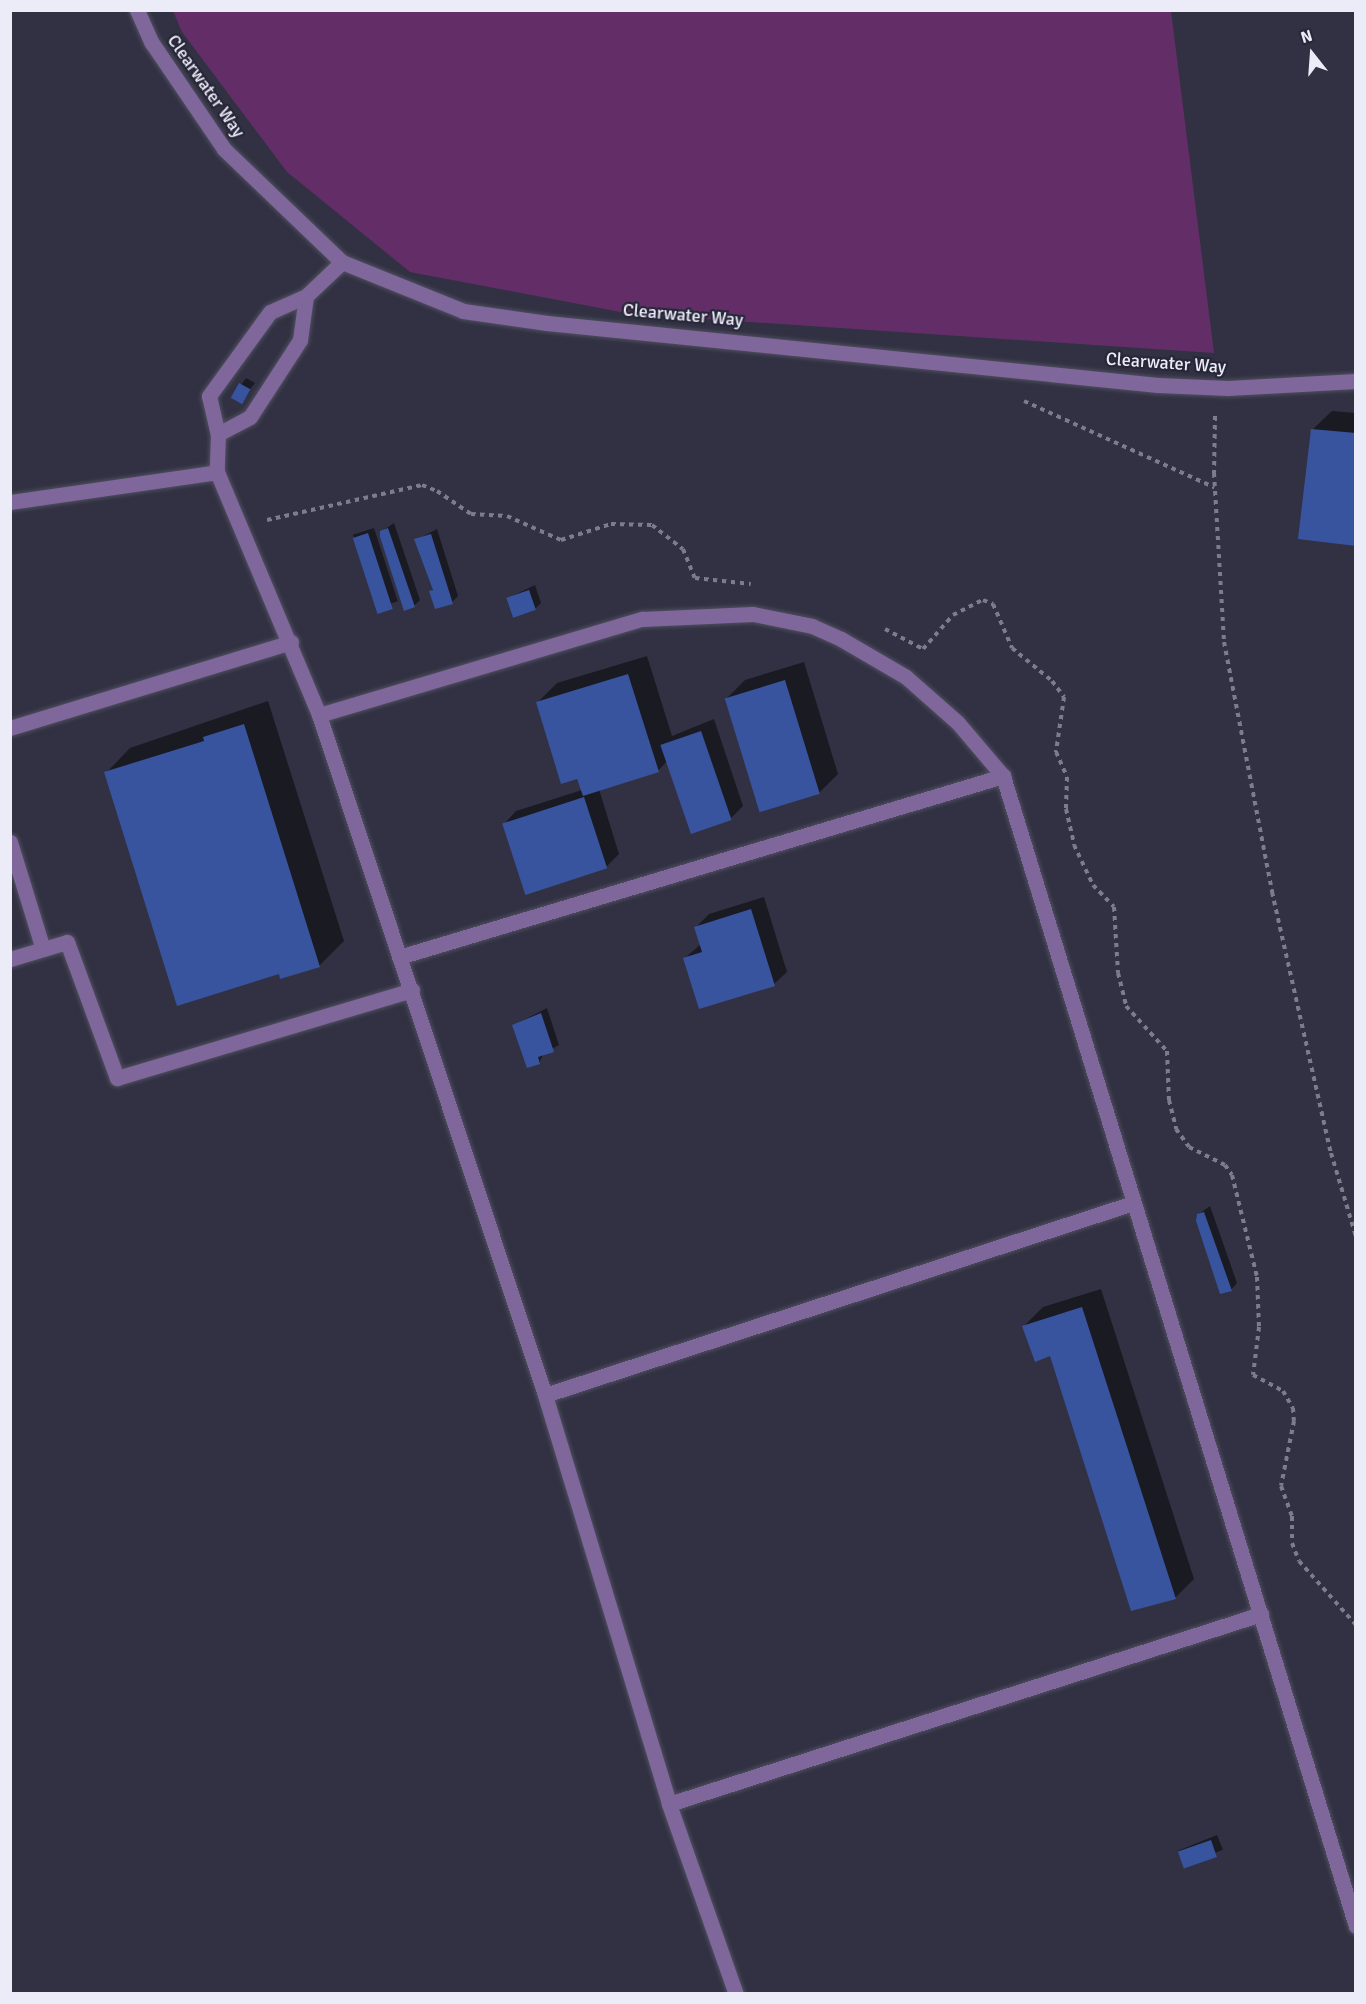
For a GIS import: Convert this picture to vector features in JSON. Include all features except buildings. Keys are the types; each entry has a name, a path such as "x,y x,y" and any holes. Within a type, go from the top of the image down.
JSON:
{"lane":[{"name":"Clearwater Way","path":"137,10 152,43 224,149 342,262 463,311 1158,385 1216,387 1356,381"},
{"path":"342,262 306,296 270,312 209,396 218,434 217,472 291,642 319,715 545,1395 669,1804 736,1994"},
{"path":"218,434 250,417 300,340 306,296"},
{"path":"10,502 217,472"},
{"path":"319,715 642,618 753,614 812,626 842,639 906,677 958,723 1004,776 1356,1926"},
{"path":"10,728 291,642"},
{"path":"399,957 1004,776"},
{"path":"10,842 43,949"},
{"path":"10,959 67,942 117,1078 412,990"},
{"path":"545,1395 1133,1203"},
{"path":"669,1804 1261,1614"}],"path":[{"path":"1216,387 1215,487 1224,642 1272,892 1330,1154 1356,1237"},
{"path":"1012,395 1215,487"},
{"path":"240,526 422,485 437,490 471,514 507,516 561,540 611,524 652,525 683,549 695,578 761,585"},
{"path":"882,628 923,649 953,615 983,600 993,604 1012,648 1052,681 1064,697 1056,752 1067,777 1066,809 1074,845 1093,885 1114,907 1118,973 1126,1006 1167,1051 1169,1100 1176,1129 1189,1147 1225,1165 1232,1175 1257,1277 1259,1327 1253,1375 1283,1391 1293,1408 1294,1421 1281,1486 1292,1516 1292,1543 1299,1561 1356,1624"}],"shaded area":[{"path":"173,11 1171,11 1214,353 631,314 410,272 287,172 182,32"}]}
